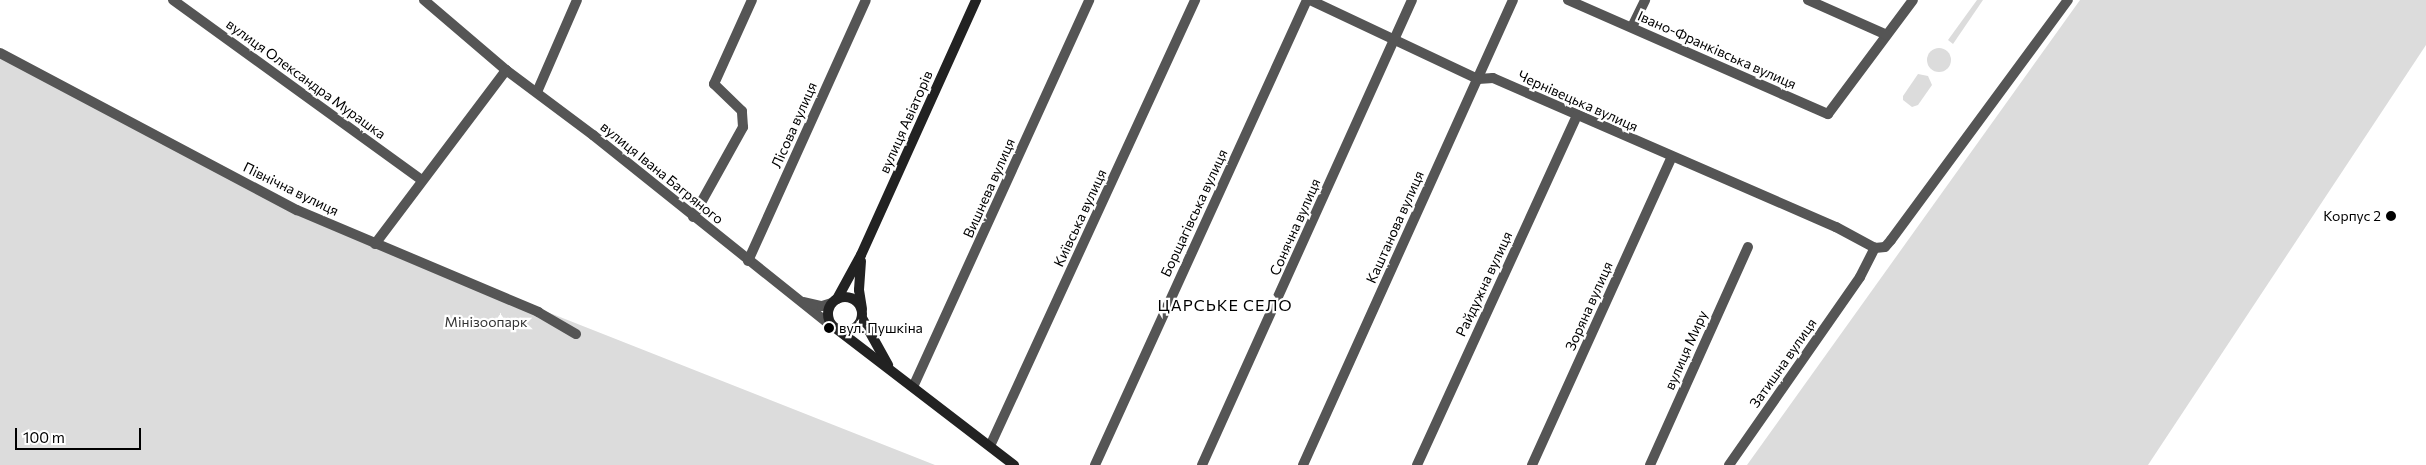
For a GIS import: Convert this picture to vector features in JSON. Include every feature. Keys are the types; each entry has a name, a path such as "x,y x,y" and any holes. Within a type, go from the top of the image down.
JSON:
{"main road":[{"name":"вулиця Авіаторів","path":"834,301 861,255 976,0"},
{"name":"вулиця Авіаторів","path":"861,255 859,290 862,314"},
{"path":"852,298 862,314 853,330 836,329 828,316 834,301 852,298"},
{"name":"вулиця Івана Багряного","path":"862,314 892,370"},
{"name":"вулиця Івана Багряного","path":"836,329 1014,465"}],"street":[{"name":"вулиця Олександра Мурашка","path":"173,0 422,180"},
{"name":"вулиця Івана Багряного","path":"424,0 506,70 537,92 692,217 836,329"},
{"path":"537,92 577,0"},
{"path":"692,217 744,127 742,111 714,84 752,0"},
{"name":"Лісова вулиця","path":"748,261 866,0"},
{"name":"Вишнева вулиця","path":"912,387 1089,0"},
{"name":"Київська вулиця","path":"990,446 1195,0"},
{"name":"Чернівецька вулиця","path":"1308,0 1478,78 1493,78 1671,158 1836,227 1875,248"},
{"name":"Борщагівська вулиця","path":"1095,465 1308,0"},
{"name":"Сонячна вулиця","path":"1202,465 1412,0"},
{"name":"Каштанова вулиця","path":"1303,465 1513,0"},
{"name":"Івано-Франківська вулиця","path":"1568,0 1828,114 1888,35"},
{"path":"1632,27 1645,0"},
{"path":"1808,0 1888,35 1912,0"},
{"path":"1875,248 1884,247 1891,240 2068,0"},
{"name":"Північна вулиця","path":"0,53 298,210 538,312 576,334"},
{"path":"376,244 506,70"},
{"name":"Райдужна вулиця","path":"1417,465 1577,115"},
{"name":"Зоряна вулиця","path":"1532,465 1671,158"},
{"name":"вулиця Миру","path":"1650,465 1748,247"},
{"name":"Затишна вулиця","path":"1729,465 1860,277 1875,248"},
{"name":"вулиця Івана Багряного","path":"798,300 822,306 834,301"}],"green space":[{"path":"1977,0 1983,0 1953,44 1948,40"},
{"path":"2080,0 2426,0 2426,45 2148,465 1747,465"},
{"path":"1939,48 1947,52 1951,60 1947,68 1939,72 1931,68 1927,60 1931,52"},
{"name":"Мінізоопарк","path":"0,53 165,141 375,244 935,465 0,465"},
{"path":"1918,74 1928,76 1932,85 1918,105 1912,107 1903,100 1903,96"}],"place":[{"name":"Корпус 2","path":"2391,216"},
{"name":"вул. Пушкіна","path":"829,328"}],"district":[{"name":"ЦАРСЬКЕ СЕЛО","path":"1225,305"}]}
